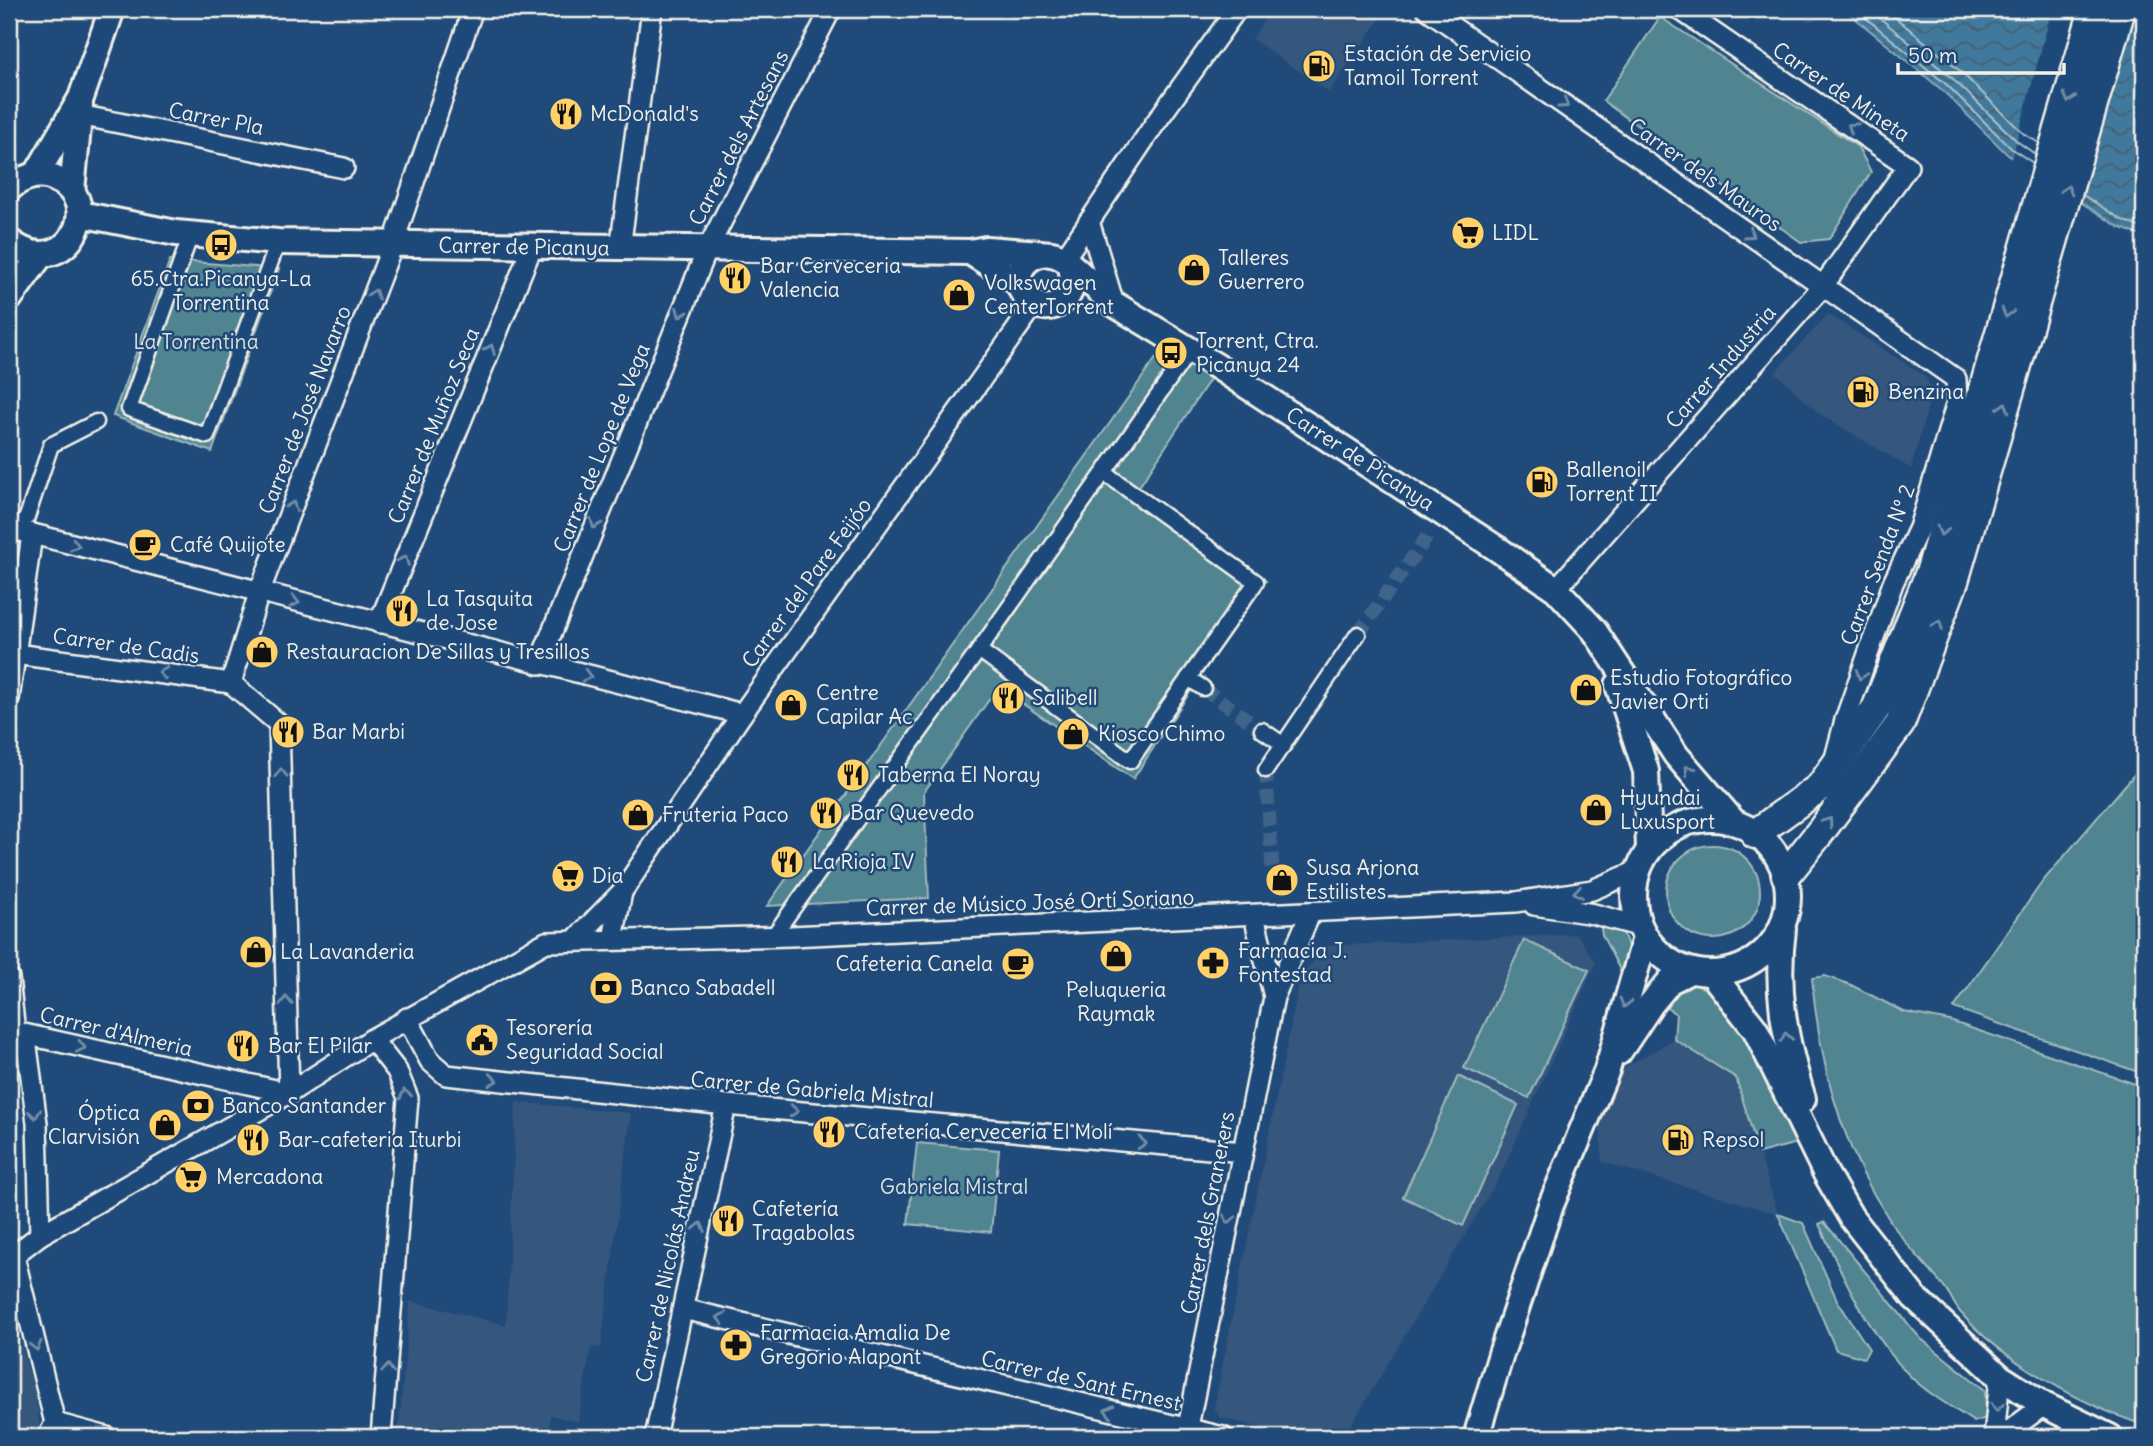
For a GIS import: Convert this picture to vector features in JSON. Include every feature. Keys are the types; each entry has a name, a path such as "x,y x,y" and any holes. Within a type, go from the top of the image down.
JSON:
{"main road":[{"path":"1786,875 1900,724 1954,580 2037,251 2094,9"},
{"path":"1744,828 1820,786 1877,706 1931,570 2121,9"}],"street":[{"path":"9,190 17,182 36,175 80,106 112,9"},
{"name":"Carrer de José Navarro","path":"231,682 259,593 393,244 473,9"},
{"path":"620,249 652,9"},
{"name":"Carrer dels Artesans","path":"707,250 831,9"},
{"path":"1059,259 1074,281 1067,297 1052,306 1035,304 1020,284 1022,267 1027,261 1059,259 1089,221 1237,9"},
{"name":"Carrer dels Mauros","path":"1427,9 1956,379"},
{"name":"Carrer de Mineta","path":"1679,9 1908,166"},
{"path":"9,241 20,250 41,255 58,251 73,238 78,225 76,203 80,106"},
{"name":"Carrer Pla","path":"80,106 344,168"},
{"name":"Carrer Industria","path":"1556,589 1823,286 1908,166"},
{"name":"Carrer de Picanya","path":"36,175 49,176 62,182 76,203 191,234 278,242 707,250 970,252 986,248 1059,259 1114,304 1190,350 1556,589 1594,630 1676,755 1744,828"},
{"path":"1089,221 1114,304"},
{"path":"191,234 129,409 207,436 278,242"},
{"name":"Carrer de Muñoz Seca","path":"379,623 532,247"},
{"name":"Carrer de Lope de Vega","path":"539,664 707,250"},
{"path":"970,252 1020,284"},
{"path":"9,299 41,255"},
{"name":"Carrer de Picanya","path":"1067,297 1114,304"},
{"name":"Carrer del Pare Feijóo","path":"574,941 622,892 741,714 1035,304"},
{"path":"773,936 1190,350"},
{"name":"Carrer Senda Nº 2","path":"1835,766 1835,755 1845,720 1893,583 1919,528 1957,402 1956,379"},
{"path":"9,699 15,654 19,531 27,517 51,445 96,422"},
{"path":"979,650 1130,761 1256,582 1105,473"},
{"path":"19,531 741,714"},
{"name":"Carrer de Picanya","path":"1594,630 1625,701 1646,771 1649,848"},
{"path":"1266,770 1357,634"},
{"name":"Carrer de Cadis","path":"15,654 231,682"},
{"path":"1188,678 1203,688"},
{"path":"231,682 279,724 289,1093"},
{"path":"1262,730 1284,745"},
{"path":"1826,1174 1789,1053 1779,997 1779,961 1788,908 1786,875 1782,862 1770,845 1744,828 1712,819 1677,826 1649,848 1637,871 1633,898 1641,932 1665,961 1701,972 1755,1029 1826,1174 1851,1217 1914,1297 2000,1377 2044,1405 2110,1437"},
{"name":"Carrer de Músico José Ortí Soriano","path":"407,1018 546,942 773,936 1516,902 1592,890 1637,871"},
{"name":"Carrer del Pare Feijóo","path":"613,939 622,892"},
{"name":"Carrer de Músico José Ortí Soriano","path":"1516,902 1594,914 1641,932"},
{"name":"Carrer dels Granerers","path":"1187,1433 1274,997 1311,912"},
{"name":"Carrer dels Granerers","path":"1254,916 1274,997"},
{"path":"1606,1070 1670,981 1701,972 1735,969 1754,959 1783,928"},
{"path":"1476,1437 1551,1205 1606,1070 1641,932"},
{"path":"9,978 12,1034 27,1047 37,1123 40,1235"},
{"path":"107,1437 52,1430 12,1258 40,1235 289,1093 407,1018"},
{"name":"Carrer de Gabriela Mistral","path":"407,1018 429,1061 446,1075 726,1105 1243,1152"},
{"name":"Carrer d'Almeria","path":"12,1034 289,1093"},
{"path":"372,1039 397,1071 408,1098 381,1437"},
{"name":"Carrer de Nicolás Andreu","path":"655,1437 726,1105"},
{"name":"Carrer de Sant Ernest","path":"683,1309 1187,1433 1223,1437"},
{"path":"1994,1437 2000,1377"},
{"path":"2001,1437 2044,1405"}],"shaded area":[{"name":"Estación de Servicio Tamoil Torrent","path":"1271,9 1374,9 1383,15 1329,92 1252,39"},
{"name":"Benzina","path":"1828,314 1925,376 1930,385 1930,399 1911,469 1818,413 1775,372"},
{"path":"1577,934 1596,963 1499,1178 1344,1437 1301,1437 1220,1418 1214,1408 1300,979 1323,946"},
{"name":"Repsol","path":"1674,1039 1736,1078 1778,1214 1602,1162 1600,1121 1621,1070"},
{"path":"516,1102 631,1113 601,1348 591,1347 578,1422 550,1415 550,1437 398,1437 410,1301 506,1325"},
{"path":"9,1302 36,1397 41,1437 9,1437"}],"green space":[{"path":"1660,17 1858,147 1871,172 1829,239 1801,242 1603,101"},
{"name":"La Torrentina","path":"170,260 279,269 212,452 113,416"},
{"path":"1171,337 1218,367 1137,490 1266,581 1133,779 998,687 924,792 929,898 767,906"},
{"path":"2144,763 2144,1074 1954,1008 2043,881"},
{"path":"1713,845 1731,849 1746,859 1756,874 1760,892 1756,910 1746,925 1731,935 1713,939 1695,935 1680,925 1670,910 1666,892 1670,874 1680,859 1695,849"},
{"path":"1603,926 1620,929 1628,946 1623,976 1602,935"},
{"path":"1524,940 1589,970 1529,1098 1464,1068"},
{"path":"1825,976 1851,985 1904,1012 1950,1021 2144,1087 2144,1425 2070,1394 2020,1364 1998,1347 1960,1312 1946,1289 1895,1229 1858,1163 1827,1072 1812,978"},
{"path":"1688,984 1698,985 1718,998 1758,1056 1797,1143 1759,1153 1736,1078 1674,1039 1676,1014 1659,1003"},
{"path":"1458,1076 1518,1105 1463,1226 1403,1197"},
{"name":"Gabriela Mistral","path":"917,1143 999,1150 991,1232 908,1224"},
{"path":"1778,1214 1803,1223 1837,1300 1869,1349 1864,1358 1836,1350"},
{"path":"1824,1222 1920,1338 1985,1390 1986,1418 1974,1422 1940,1400 1909,1375 1894,1358 1847,1284 1819,1224"}],"water":[{"path":"1844,9 2144,9 2144,237 2119,227 2008,155 1942,90"}],"pier":[{"path":"2052,9 2135,9 2076,203 2011,161"}],"tunnel":[{"path":"1358,634 1427,537"},
{"path":"1203,688 1262,730"},
{"path":"1266,770 1273,878"}],"place":[{"name":"Estación de Servicio Tamoil Torrent","path":"1319,66"},
{"name":"McDonald's","path":"566,114"},
{"name":"LIDL","path":"1468,233"},
{"name":"65.Ctra.Picanya-La Torrentina","path":"221,245"},
{"name":"Talleres Guerrero","path":"1194,270"},
{"name":"Bar Cerveceria Valencia","path":"735,278"},
{"name":"Volkswagen CenterTorrent","path":"959,295"},
{"name":"Torrent, Ctra. Picanya 24","path":"1171,353"},
{"name":"Benzina","path":"1863,392"},
{"name":"Ballenoil Torrent II","path":"1542,482"},
{"name":"Café Quijote","path":"145,545"},
{"name":"La Tasquita de Jose","path":"402,611"},
{"name":"Restauracion De Sillas y Tresillos","path":"262,652"},
{"name":"Estudio Fotográfico Javier Orti","path":"1586,690"},
{"name":"Salibell","path":"1008,698"},
{"name":"Centre Capilar Ac","path":"791,705"},
{"name":"Bar Marbi","path":"288,732"},
{"name":"Kiosco Chimo","path":"1073,734"},
{"name":"Taberna El Noray","path":"853,775"},
{"name":"Hyundai Luxusport","path":"1596,810"},
{"name":"Bar Quevedo","path":"826,813"},
{"name":"Fruteria Paco","path":"638,815"},
{"name":"La Rioja IV","path":"787,862"},
{"name":"Dia","path":"568,876"},
{"name":"Susa Arjona Estilistes","path":"1282,880"},
{"name":"La Lavanderia","path":"256,952"},
{"name":"Peluqueria Raymak","path":"1116,956"},
{"name":"Farmacia J. Fontestad","path":"1213,963"},
{"name":"Cafeteria Canela","path":"1018,964"},
{"name":"Banco Sabadell","path":"606,988"},
{"name":"Tesorería Seguridad Social","path":"482,1040"},
{"name":"Bar El Pilar","path":"243,1046"},
{"name":"Banco Santander","path":"198,1106"},
{"name":"Óptica Clarvisión","path":"165,1125"},
{"name":"Cafetería Cervecería El Molí","path":"829,1132"},
{"name":"Bar-cafeteria Iturbi","path":"253,1140"},
{"name":"Repsol","path":"1678,1140"},
{"name":"Mercadona","path":"191,1177"},
{"name":"Cafetería Tragabolas","path":"728,1221"},
{"name":"Farmacia Amalia De Gregorio Alapont","path":"736,1345"}]}
